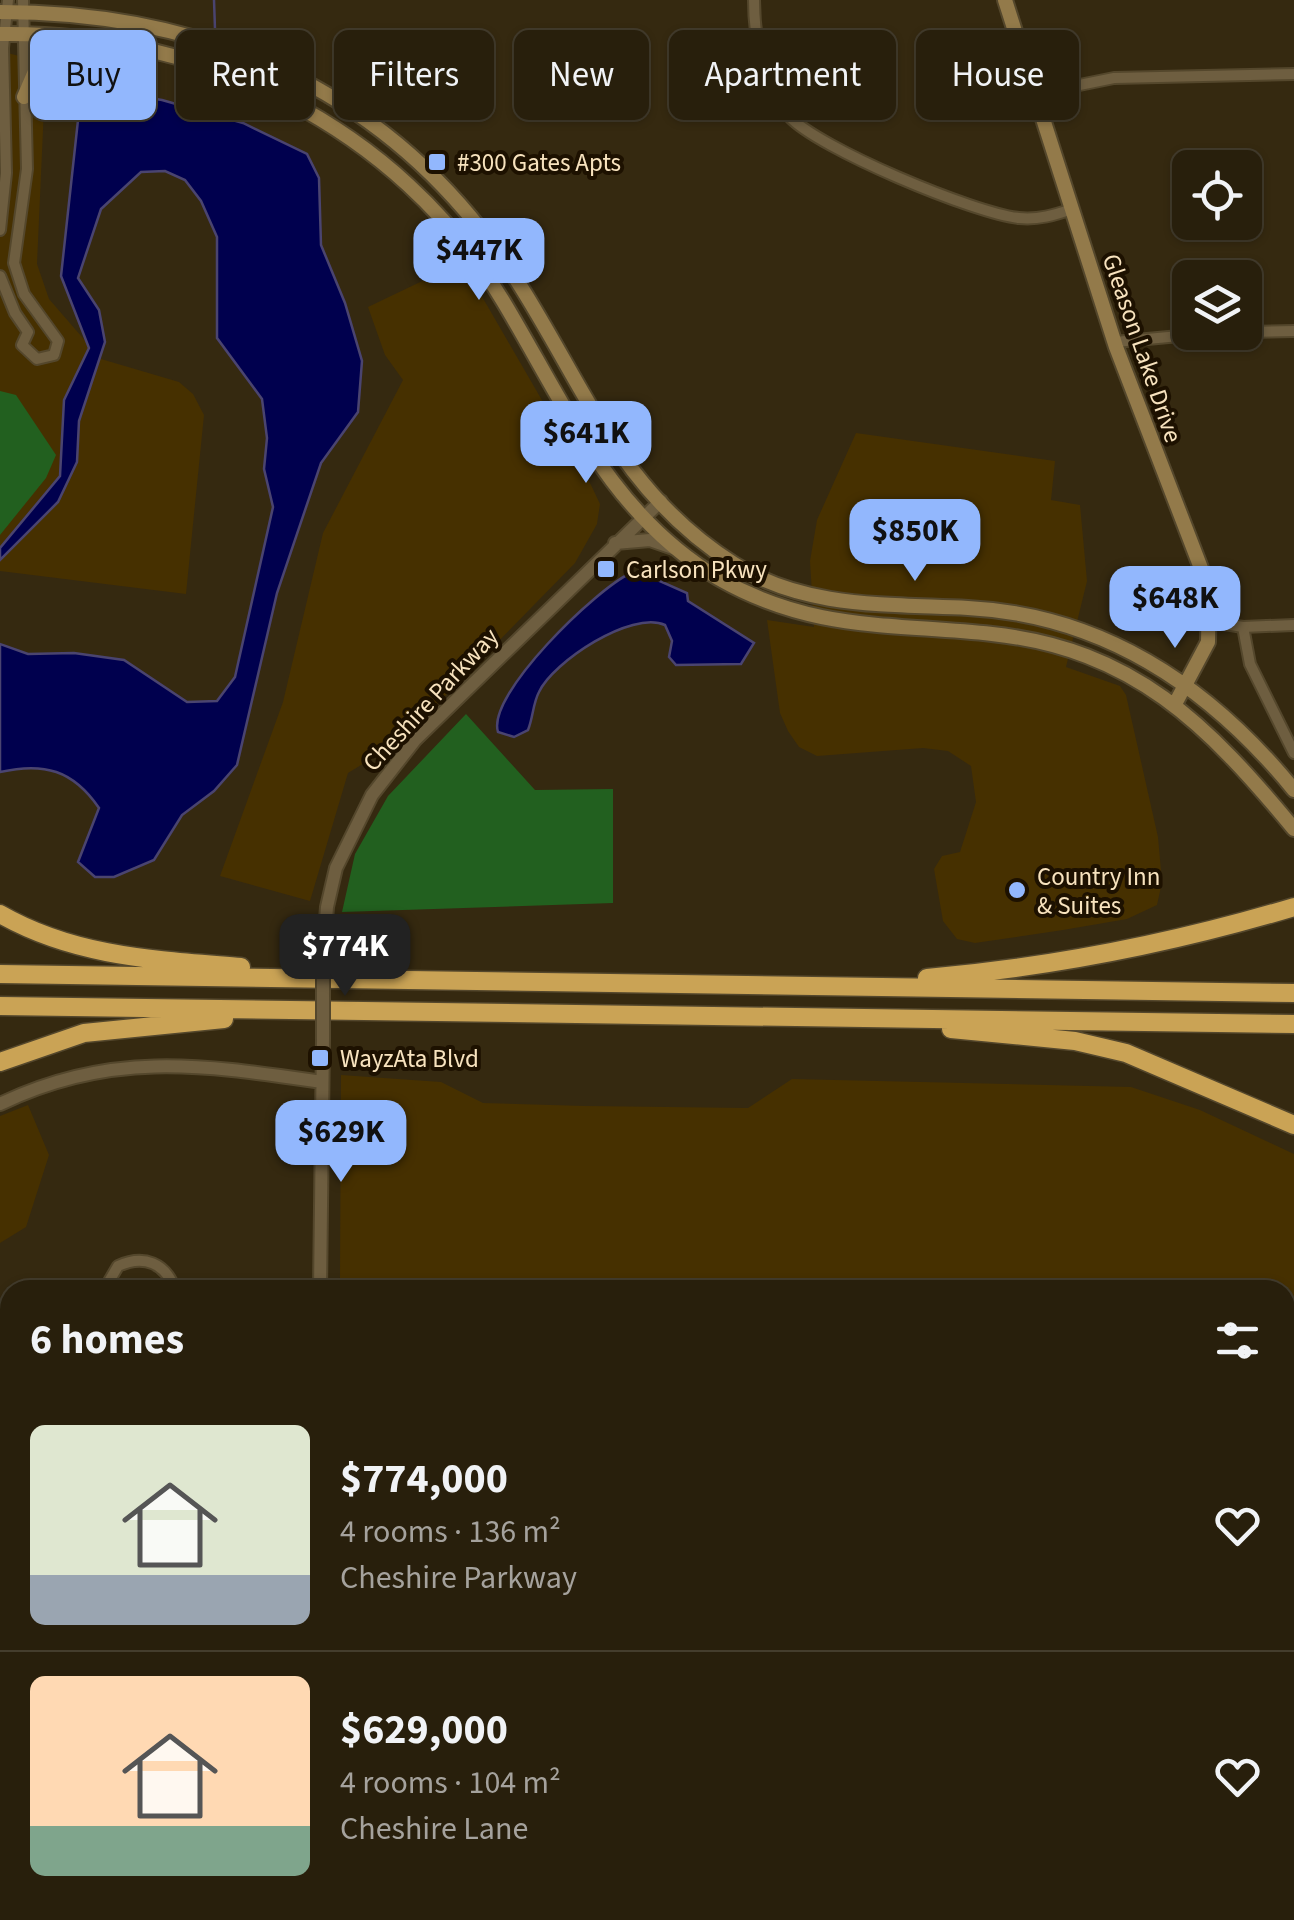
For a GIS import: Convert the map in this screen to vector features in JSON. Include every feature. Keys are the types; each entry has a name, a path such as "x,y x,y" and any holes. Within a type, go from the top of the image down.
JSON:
{"highway":[{"path":"806,985 1034,968 1198,934 1294,906"},
{"path":"0,914 76,947 135,958 249,967 295,978"},
{"path":"0,974 1294,992"},
{"path":"0,1006 1294,1024"},
{"path":"0,1062 84,1033 306,1011"},
{"path":"811,1018 1094,1045 1155,1062 1294,1125"}],"main road":[{"name":"Gleason Lake Drive","path":"1005,0 1015,30"},
{"path":"12,7 82,13 176,31 248,53 320,87 354,109 405,149 466,212 522,288 594,418 632,472 735,564 795,592 847,602 972,608 1044,619 1112,643 1185,684 1236,722 1294,790"},
{"path":"2,34 30,34"},
{"path":"156,52 258,85 318,115 398,176 486,275 584,446 643,517 722,580 802,612 876,628 1034,640 1106,665 1175,704 1230,753 1294,829"},
{"path":"24,97 30,83"},
{"name":"Gleason Lake Drive","path":"1043,120 1114,342 1204,575 1212,622"},
{"path":"1175,704 1208,642 1212,622"}],"street":[{"path":"754,0 756,39 777,102 791,119 828,147 1004,215 1037,218 1072,210"},
{"path":"12,7 22,33 26,179 14,264 24,294 58,341 54,355 37,358 22,345 28,332 41,321"},
{"path":"0,230 6,173 2,34 12,7"},
{"path":"1079,85 1128,76 1294,74"},
{"path":"0,276 14,313 28,332"},
{"path":"1262,332 1294,332"},
{"path":"1114,342 1172,337"},
{"name":"Cheshire Parkway","path":"320,1280 324,958 327,907 336,868 372,794 415,740 661,501"},
{"path":"615,542 650,540 680,550"},
{"path":"1212,622 1243,627 1294,625"},
{"path":"1243,627 1250,664 1294,753"},
{"path":"0,1104 64,1078 127,1066 200,1065 322,1082"},
{"path":"110,1280 118,1266 142,1260 162,1268 169,1280"}],"shaded area":[{"path":"0,51 30,59 30,120 43,120 37,264 49,299 101,359 179,382 193,394 204,415 186,594 0,571"},
{"path":"156,99 162,100 176,104 176,120 232,120 307,154 319,178 321,245 345,303 362,361 358,412 321,463 277,593 237,765 214,791 182,815 154,860 114,877 95,877 78,862 99,808 79,785 44,769 0,772 0,644 28,654 74,653 124,660 187,702 217,701 235,677 273,507 264,469 267,438 262,399 217,338 217,237 201,201 185,180 165,171 141,172 101,209 78,278 99,310 105,342 79,421 77,462 58,502 0,560 0,548 60,476 64,400 89,348 61,276 78,120 156,120"},
{"path":"462,262 591,485 600,504 597,524 575,563 402,740 348,773 310,901 220,876 283,702 323,533 403,380 385,355 368,307"},
{"path":"856,433 1055,461 1051,500 1080,505 1087,581 1066,667 1120,686 1126,695 1158,837 1162,882 1157,905 1127,919 1063,930 975,943 957,939 943,921 934,869 942,856 960,852 976,802 971,766 948,751 923,748 817,756 799,747 788,731 780,713 767,620 814,627 810,561 817,520"},
{"path":"631,573 644,574 687,593 688,601 754,643 741,664 676,665 669,657 672,641 665,625 633,625 594,642 547,680 535,701 528,730 514,737 498,732 499,715 526,669 571,620"},
{"path":"341,1075 441,1082 483,1103 585,1106 748,1108 792,1079 1131,1087 1200,1110 1294,1154 1294,1280 340,1278"},
{"path":"28,1105 49,1155 26,1227 0,1243 0,1116"}],"green space":[{"path":"0,391 16,395 56,455 46,478 0,535"},
{"path":"466,714 535,790 613,789 613,903 342,912 355,854 388,796"}],"waterway":[{"path":"214,0 215,29"}],"place":[{"name":"#300 Gates Apts","path":"437,162"},
{"name":"Carlson Pkwy","path":"606,569"},
{"name":"Country Inn & Suites","path":"1017,890"},
{"name":"WayzAta Blvd","path":"320,1058"}]}
